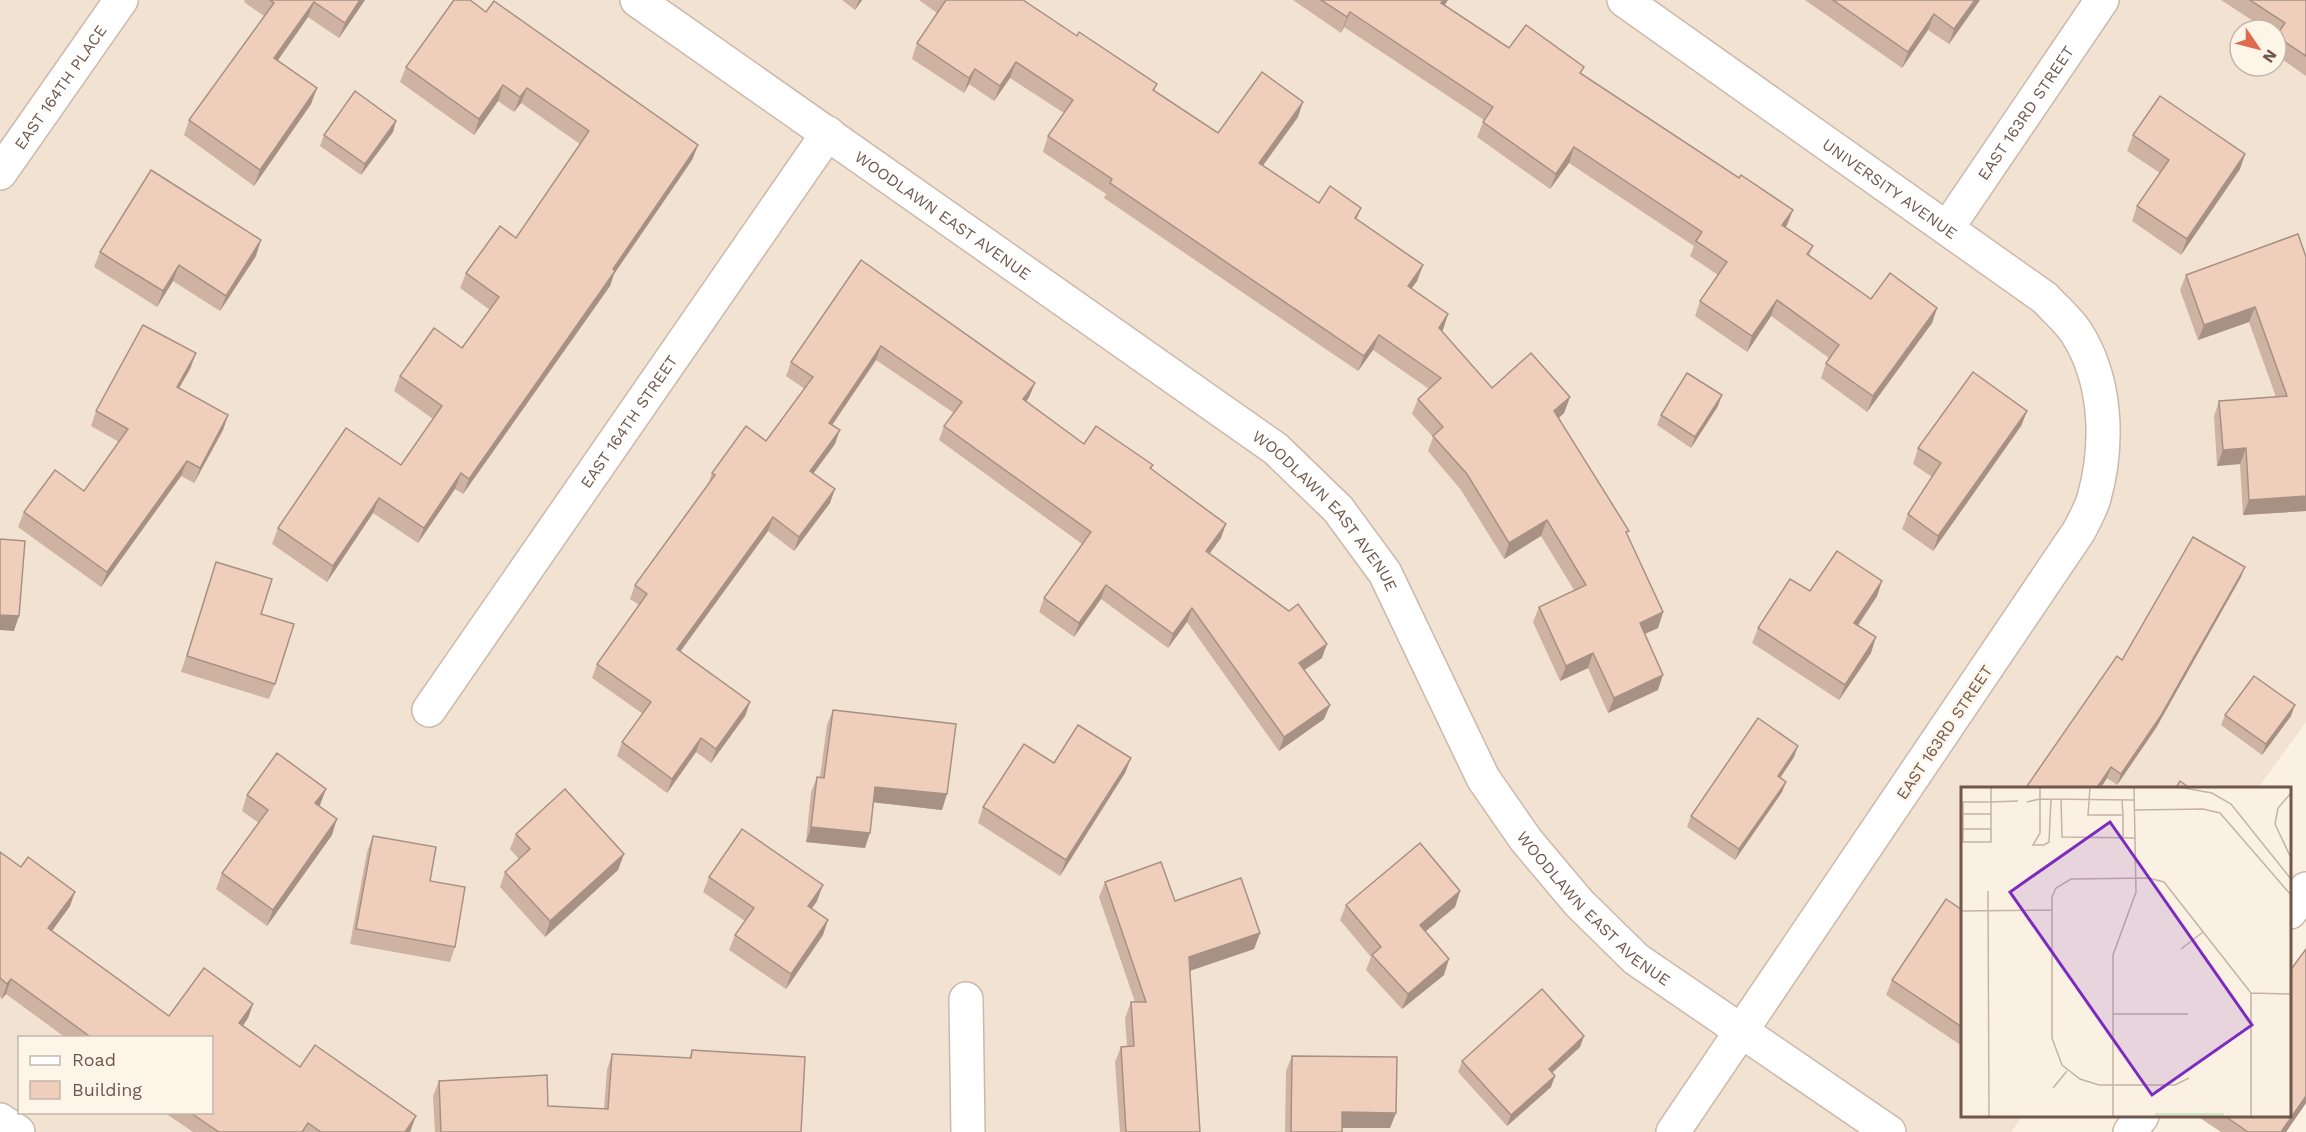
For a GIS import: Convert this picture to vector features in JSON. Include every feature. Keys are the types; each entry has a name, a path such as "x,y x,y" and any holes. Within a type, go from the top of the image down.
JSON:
{"street":[{"name":"EAST 164TH PLACE","path":"0,173 121,0"},
{"name":"WOODLAWN EAST AVENUE","path":"637,0 1276,449 1330,501 1385,573 1483,778 1526,840 1579,903 1636,959 1741,1033 1889,1132"},
{"name":"UNIVERSITY AVENUE","path":"1624,0 2045,298 2076,331 2096,373 2102,414"},
{"name":"EAST 163RD STREET","path":"1947,227 2102,0"},
{"name":"EAST 164TH STREET","path":"429,710 828,133"},
{"name":"EAST 163RD STREET","path":"1673,1132 2079,531 2094,500 2101,458 2102,414"},
{"path":"2291,909 2306,889"},
{"path":"966,999 968,1132"},
{"path":"2130,1132 2141,1117"},
{"path":"0,1120 18,1132"}],"shaded area":[{"path":"0,0 2306,0 2306,722 2259,787 1961,787 1961,1117 2022,1117 2011,1132 0,1132"}],"building":[{"path":"270,0 360,0 345,23 314,2 274,58 317,88 260,170 189,120 274,3"},
{"path":"454,0 470,0 486,12 494,1 698,145 613,269 615,271 469,479 461,473 424,528 379,498 333,566 278,528 346,428 401,465 442,406 400,376 434,328 462,348 499,297 466,273 500,226 516,238 589,131 527,88 520,97 503,85 479,119 406,67"},
{"path":"946,0 1023,0 1077,36 1079,32 1157,84 1153,90 1218,133 1262,72 1303,102 1259,163 1319,203 1330,186 1361,208 1355,218 1423,265 1408,286 1448,314 1439,328 1492,388 1531,353 1570,397 1554,411 1629,531 1626,532 1663,612 1640,623 1663,675 1614,698 1593,653 1566,666 1539,607 1586,585 1547,520 1509,543 1467,474 1433,436 1443,427 1418,399 1441,378 1379,335 1364,356 1110,183 1112,179 1048,136 1073,100 1016,62 1000,86 975,69 969,78 917,43"},
{"path":"1321,0 1443,0 1441,3 1509,48 1526,25 1584,67 1580,73 1739,178 1741,175 1793,210 1782,225 1813,246 1807,254 1871,299 1890,273 1937,308 1873,396 1826,363 1839,345 1777,300 1752,336 1700,301 1727,262 1696,241 1702,232 1574,147 1556,174 1483,122 1493,107 1350,12 1347,17"},
{"path":"1833,0 1975,0 1954,29 1934,14 1908,52"},
{"path":"2250,0 2306,0 2306,56 2288,44 2288,18 2277,18"},
{"path":"355,91 396,121 365,164 324,135"},
{"path":"2160,96 2245,154 2187,239 2137,206 2169,160 2133,135"},
{"path":"151,170 261,240 226,296 179,265 163,291 100,252"},
{"path":"2298,234 2306,257 2306,496 2249,500 2246,448 2223,450 2219,401 2287,396 2255,307 2204,325 2186,275"},
{"path":"861,260 1035,383 1023,399 1084,444 1096,426 1153,465 1150,468 1226,524 1206,551 1289,611 1298,604 1327,644 1299,663 1330,705 1284,737 1192,608 1173,634 1106,585 1079,623 1044,598 1091,532 944,426 962,402 881,346 829,423 840,430 810,471 835,489 799,537 773,517 677,649 750,702 716,749 701,738 672,779 622,742 651,702 597,664 647,594 635,585 715,475 712,473 746,426 766,441 813,377 791,362"},
{"path":"143,325 196,353 177,387 228,415 200,468 187,461 107,572 24,512 55,470 84,491 128,429 96,411"},
{"path":"1973,372 2027,411 1938,536 1908,514 1941,463 1918,448"},
{"path":"1687,373 1722,395 1695,437 1661,415"},
{"path":"2193,537 2245,567 2160,717 2121,774 2111,767 2097,787 2026,787 2117,656 2122,660"},
{"path":"0,539 25,541 19,616 0,615"},
{"path":"1837,551 1882,581 1854,623 1876,637 1845,685 1758,628 1790,579 1810,591"},
{"path":"216,562 272,579 261,614 294,624 275,684 187,656"},
{"path":"2254,676 2295,705 2266,744 2225,715"},
{"path":"833,710 956,724 947,794 875,787 870,833 811,827 817,777 824,778"},
{"path":"1758,718 1798,746 1778,776 1786,782 1739,849 1691,816"},
{"path":"1078,725 1131,758 1066,860 983,807 1024,744 1054,763"},
{"path":"277,753 326,789 315,803 337,819 273,910 222,873 268,810 247,795"},
{"path":"2180,781 2188,787 2176,787"},
{"path":"565,789 624,854 550,921 505,872 530,849 516,834"},
{"path":"742,829 823,885 808,906 828,920 791,974 735,935 754,908 709,877"},
{"path":"373,836 436,847 430,881 465,887 455,947 356,929"},
{"path":"1420,843 1460,891 1420,925 1449,959 1408,994 1372,955 1381,947 1346,905"},
{"path":"0,852 21,867 28,857 75,892 48,928 169,1016 204,968 253,1004 239,1023 300,1067 315,1045 416,1116 405,1132 321,1132 308,1123 302,1132 219,1132 192,1114 213,1114 213,1036 89,1036 11,979 7,984 0,978"},
{"path":"1161,862 1175,901 1241,878 1260,933 1189,957 1200,1132 1126,1132 1121,1047 1134,1046 1131,1002 1146,1002 1105,882"},
{"path":"1946,899 1961,909 1961,1026 1892,980"},
{"path":"2306,949 2306,1096 2281,1132 2248,1132 2226,1117 2291,1117 2291,969"},
{"path":"1542,989 1584,1036 1549,1069 1555,1076 1511,1115 1462,1061"},
{"path":"692,1050 805,1057 801,1132 441,1132 439,1081 547,1075 548,1106 608,1109 612,1054 691,1058"},
{"path":"1292,1056 1397,1057 1396,1113 1342,1112 1342,1132 1291,1132"}]}
